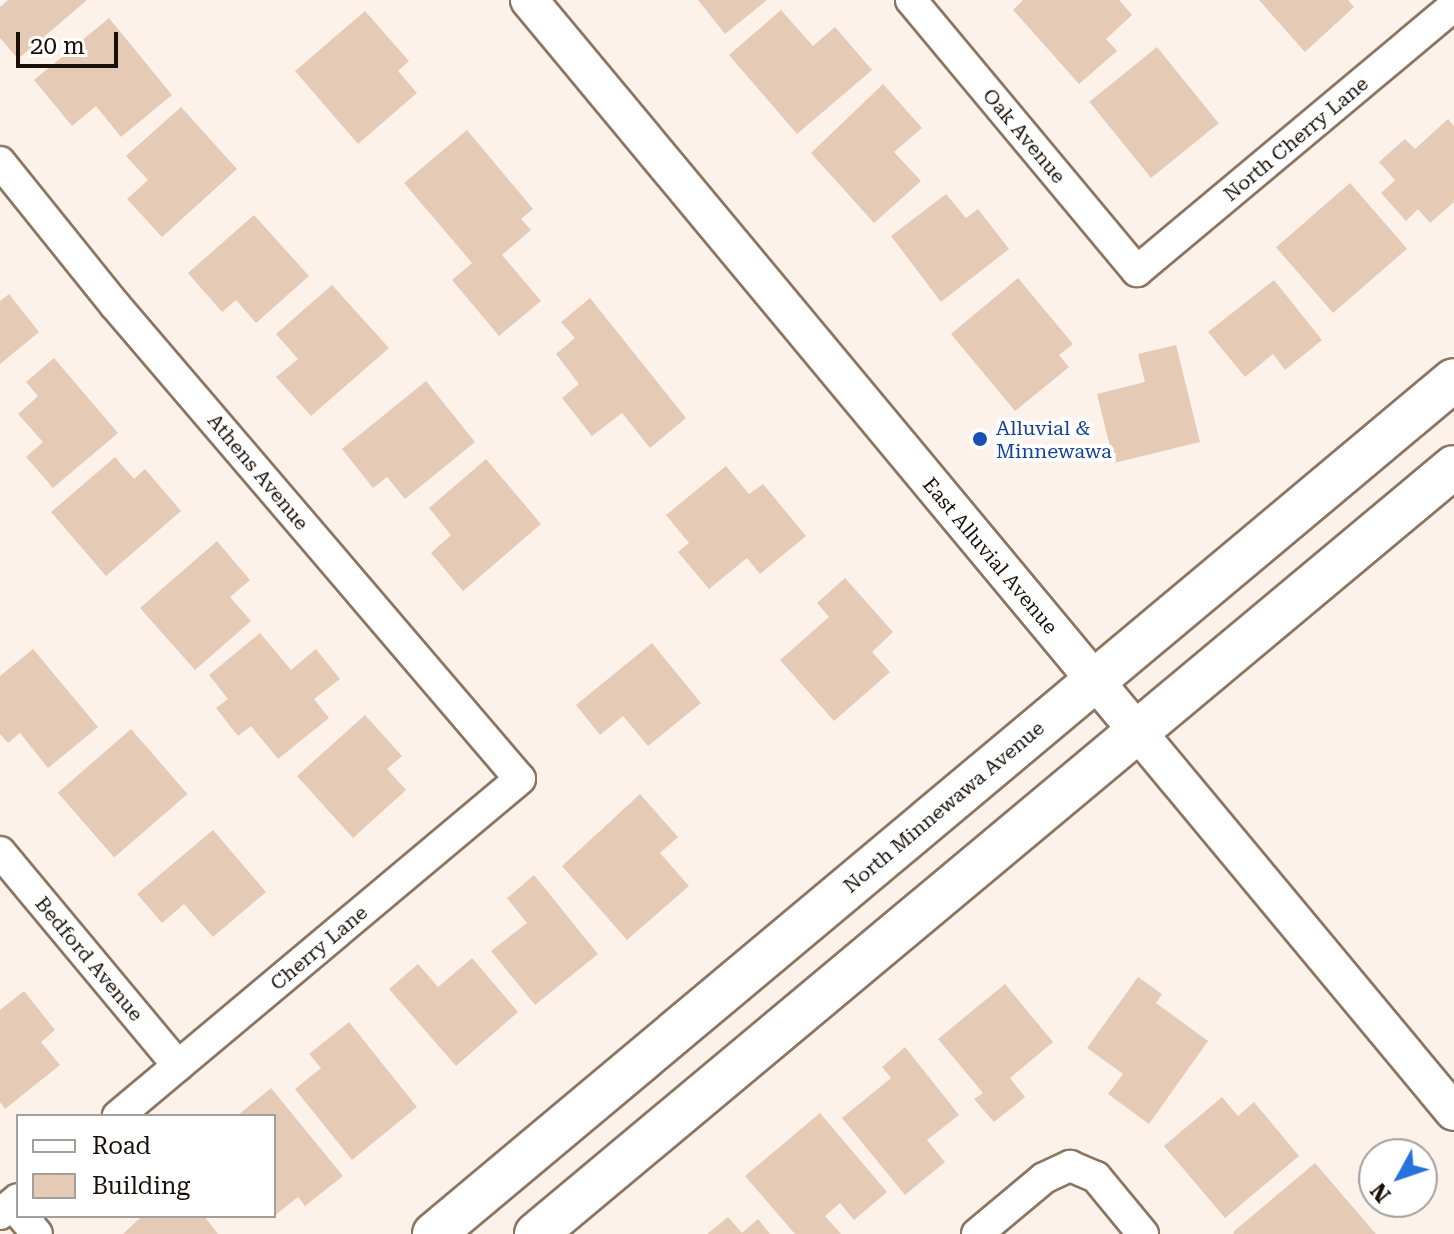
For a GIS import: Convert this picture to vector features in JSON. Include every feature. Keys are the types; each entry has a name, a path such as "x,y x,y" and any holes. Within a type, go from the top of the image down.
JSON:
{"main road":[{"name":"North Minnewawa Avenue","path":"434,1234 1454,380"},
{"path":"536,1234 1139,734 1454,467"}],"street":[{"name":"East Alluvial Avenue","path":"529,0 1454,1112"},
{"name":"Oak Avenue","path":"911,0 1137,271"},
{"name":"North Cherry Lane","path":"1137,271 1454,6"},
{"name":"Athens Avenue","path":"0,162 115,305 520,779"},
{"name":"Cherry Lane","path":"120,1114 520,779"},
{"name":"Bedford Avenue","path":"0,852 178,1066"},
{"path":"977,1234 1044,1178 1070,1166 1096,1177 1143,1234"},
{"path":"22,1218 37,1234"}],"building":[{"path":"8,0 87,0 18,59 0,38 0,7"},
{"path":"698,0 767,0 725,34"},
{"path":"1023,0 1119,0 1132,15 1106,39 1117,51 1079,84 1013,10"},
{"path":"1259,0 1348,0 1354,7 1305,52"},
{"path":"781,10 813,46 835,27 872,70 797,134 729,55"},
{"path":"365,11 409,61 398,71 417,93 358,144 295,71"},
{"path":"109,18 172,95 121,137 96,106 72,126 34,80"},
{"path":"1157,47 1219,123 1151,178 1089,102"},
{"path":"883,84 922,128 894,152 921,181 874,223 811,153"},
{"path":"181,107 237,169 162,237 127,199 148,180 126,156"},
{"path":"1448,119 1454,126 1454,202 1430,223 1418,209 1406,221 1381,193 1395,180 1379,162 1405,139 1415,149"},
{"path":"467,130 533,209 521,219 531,230 502,255 541,301 499,336 452,280 472,263 404,183"},
{"path":"1350,183 1407,249 1333,313 1276,247"},
{"path":"946,194 966,218 978,209 1009,249 941,302 891,236"},
{"path":"254,215 309,276 256,323 236,300 222,312 188,273"},
{"path":"1018,278 1073,344 1059,355 1069,367 1015,411 951,334"},
{"path":"1274,280 1322,340 1285,370 1273,354 1245,377 1208,332"},
{"path":"332,285 389,348 311,416 276,377 298,359 276,334"},
{"path":"9,294 39,332 0,364 0,301"},
{"path":"590,298 686,418 650,448 622,413 592,436 562,398 579,384 556,354 575,338 561,322"},
{"path":"1176,345 1200,442 1114,463 1097,394 1145,382 1138,354"},
{"path":"54,358 118,433 53,488 26,457 43,442 18,414 38,396 26,382"},
{"path":"426,381 475,442 405,499 387,477 373,488 342,449"},
{"path":"115,457 134,479 145,469 181,511 106,576 51,512"},
{"path":"486,459 541,524 463,591 431,553 451,535 429,508"},
{"path":"726,466 749,494 763,484 806,536 760,574 747,558 709,589 678,552 689,543 666,515"},
{"path":"217,541 250,580 230,597 251,621 195,670 140,608"},
{"path":"845,578 893,632 872,652 890,672 834,721 780,660 829,617 817,603"},
{"path":"260,633 291,670 316,649 340,679 314,699 329,718 278,759 251,726 238,736 216,708 228,699 209,675"},
{"path":"652,643 701,703 648,746 623,716 600,735 576,705"},
{"path":"33,649 98,727 48,768 20,733 8,743 0,734 0,676"},
{"path":"365,715 402,756 387,769 406,790 353,838 297,776"},
{"path":"131,729 187,794 114,858 58,793"},
{"path":"640,794 678,837 660,853 689,886 627,940 562,866"},
{"path":"213,830 266,892 213,937 184,904 162,923 137,894"},
{"path":"534,875 598,954 535,1005 491,951 527,923 507,898"},
{"path":"472,958 518,1012 456,1066 389,989 418,964 438,987"},
{"path":"1138,977 1162,994 1156,1003 1208,1041 1149,1124 1108,1094 1123,1074 1087,1048"},
{"path":"1005,984 1053,1042 1010,1078 1025,1097 994,1122 974,1099 983,1093 938,1039"},
{"path":"24,991 55,1030 41,1042 60,1065 5,1109 0,1102 0,1010"},
{"path":"349,1022 417,1107 352,1160 295,1089 321,1068 309,1054"},
{"path":"905,1047 959,1115 927,1140 945,1162 905,1195 842,1118 891,1078 882,1067"},
{"path":"271,1088 343,1176 305,1206 298,1197 276,1214 276,1114 239,1114"},
{"path":"1222,1097 1238,1116 1254,1102 1299,1156 1225,1218 1164,1146"},
{"path":"820,1113 887,1192 854,1220 840,1203 825,1216 841,1234 795,1234 745,1176"},
{"path":"1315,1163 1358,1213 1358,1218 1362,1218 1376,1234 1234,1234"},
{"path":"728,1217 742,1233 758,1219 770,1234 707,1234"},
{"path":"140,1218 206,1218 218,1234 123,1234"}],"place":[{"name":"Alluvial & Minnewawa","path":"980,439"}]}
